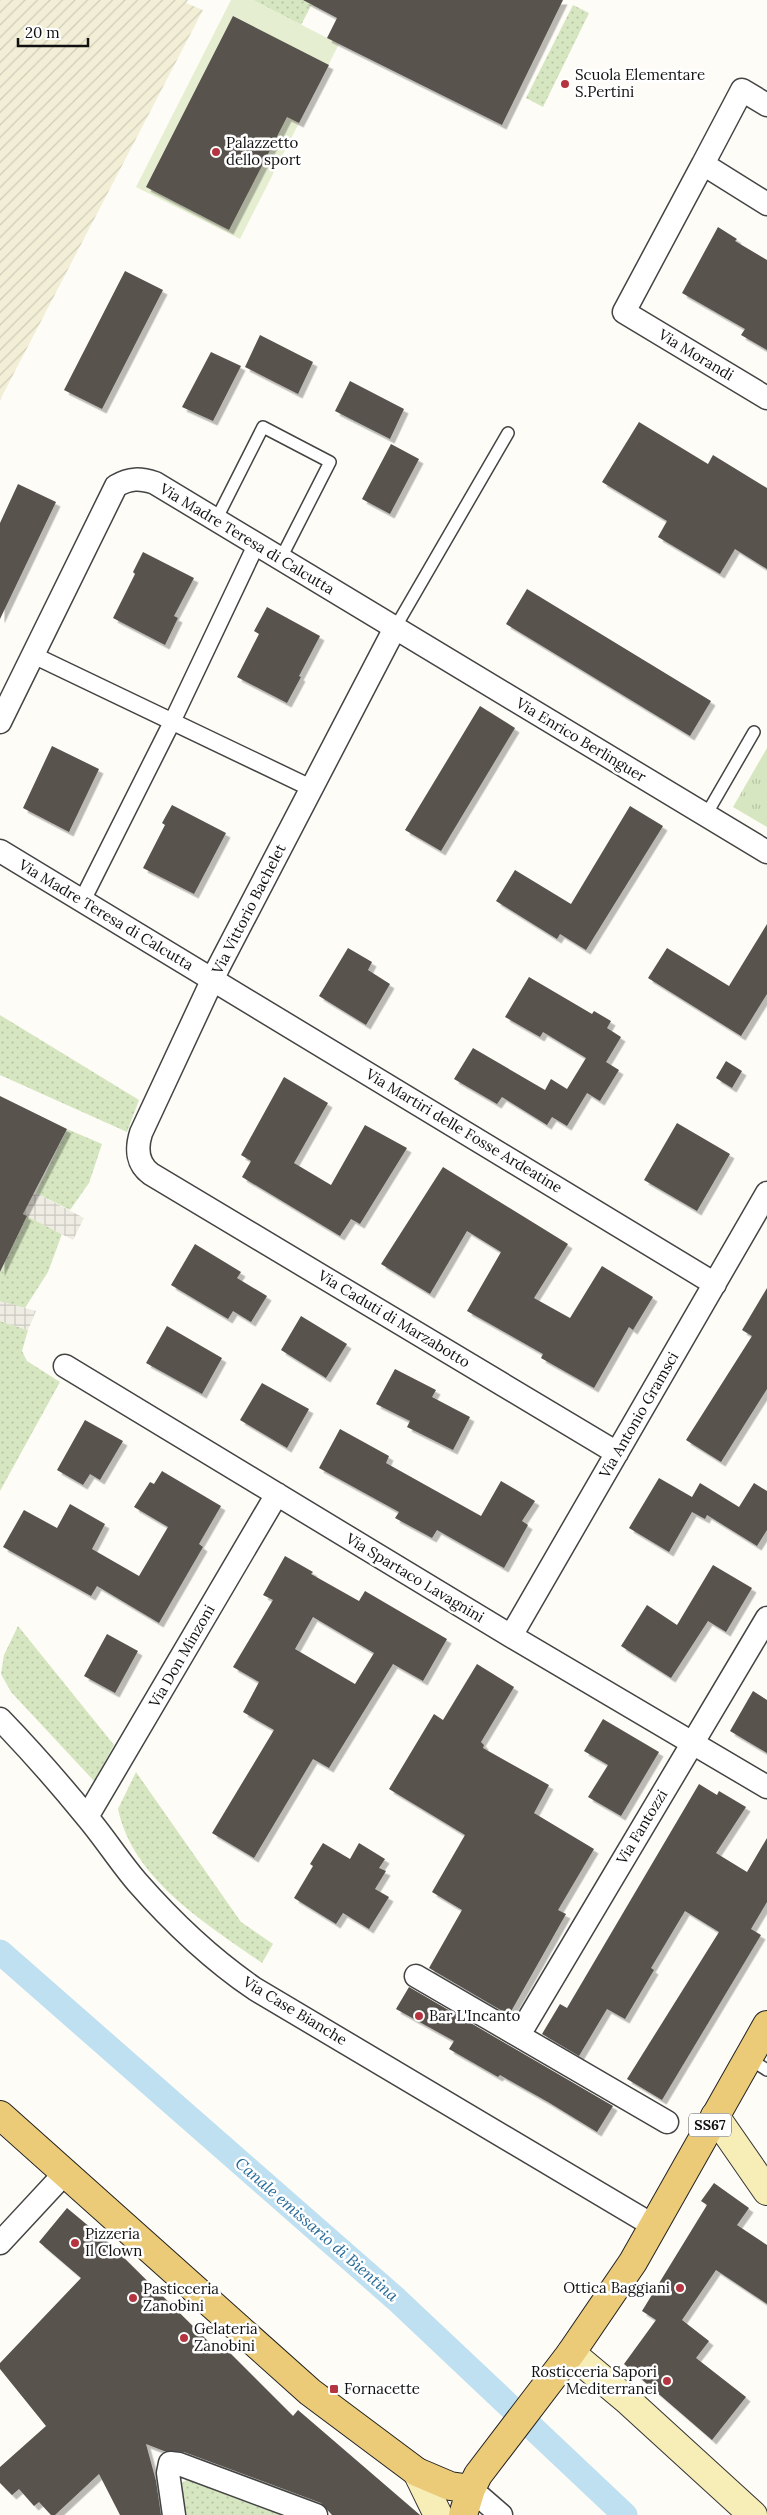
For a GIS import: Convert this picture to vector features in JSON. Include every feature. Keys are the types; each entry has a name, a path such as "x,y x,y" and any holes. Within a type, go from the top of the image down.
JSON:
{"main road":[{"name":"SS67","path":"463,2515 475,2482 560,2367 654,2226 715,2116 758,2064 767,2025"},
{"path":"0,2115 310,2392 417,2472 450,2486 475,2482"},
{"path":"715,2116 767,2191"},
{"path":"560,2367 626,2399 753,2515"},
{"path":"417,2472 438,2515"}],"street":[{"path":"767,105 742,90 703,164 767,204"},
{"name":"Via Morandi","path":"703,164 624,312 767,398"},
{"name":"Via Madre Teresa di Calcutta","path":"0,722 116,486 132,479 146,480 216,520 394,628"},
{"path":"82,901 172,722 256,545"},
{"name":"Via Vittorio Bachelet","path":"170,1186 146,1170 138,1153 138,1142 212,980 394,628"},
{"name":"Via Enrico Berlinguer","path":"394,628 767,852"},
{"path":"33,655 311,788"},
{"name":"Via Madre Teresa di Calcutta","path":"0,851 212,980"},
{"name":"Via Martiri delle Fosse Ardeatine","path":"212,980 715,1284"},
{"name":"Via Caduti di Marzabotto","path":"170,1186 617,1453"},
{"name":"Via Antonio Gramsci","path":"512,1636 767,1193"},
{"name":"Via Spartaco Lavagnini","path":"65,1366 512,1636 767,1787"},
{"name":"Via Don Minzoni","path":"87,1817 277,1494"},
{"name":"Via Fantozzi","path":"519,2035 767,1618"},
{"name":"Via Case Bianche","path":"0,1720 29,1749 87,1817 137,1881 179,1927 236,1976 654,2226"},
{"path":"416,1976 667,2122"},
{"path":"0,2242 65,2173"},
{"path":"174,2515 168,2473 170,2463 179,2464 316,2515"},
{"path":"475,2482 500,2515"}],"lane":[{"path":"216,520 263,427 330,462 280,560"},
{"path":"394,628 508,433"},
{"path":"706,815 754,732"}],"shaded area":[{"path":"0,0 188,0 186,3 203,10 0,400"},
{"path":"20,1187 35,1195 36,1193 84,1218 73,1240 10,1207"},
{"path":"0,1301 36,1311 28,1330 0,1321"}],"green space":[{"name":"Palazzetto dello sport","path":"231,0 253,0 339,44 240,239 136,187"},
{"path":"253,0 314,0 301,25"},
{"path":"573,5 589,13 543,107 526,98"},
{"path":"767,748 767,827 733,807"},
{"path":"0,1015 139,1100 127,1132 0,1075"},
{"path":"67,1129 102,1144 89,1183 70,1210 36,1193"},
{"path":"27,1216 62,1234 48,1272 25,1308 0,1302 0,1272"},
{"path":"0,1321 28,1330 22,1351 27,1361 60,1382 0,1491"},
{"path":"18,1626 114,1745 94,1781 11,1692 1,1674 4,1655"},
{"path":"136,1772 241,1922 273,1944 262,1963 196,1916 156,1879 139,1858 126,1834 118,1809"},
{"path":"189,2478 290,2515 183,2515 178,2486"}],"building":[{"name":"Scuola Elementare S.Pertini","path":"303,0 563,0 502,125 327,38 337,18"},
{"name":"Palazzetto dello sport","path":"233,16 329,65 299,123 287,117 229,230 146,187"},
{"path":"718,227 737,239 735,241 767,260 767,350 741,335 745,329 682,293"},
{"path":"125,271 163,290 102,409 64,390"},
{"path":"260,335 313,362 298,394 245,367"},
{"path":"211,352 241,366 213,421 182,407"},
{"path":"350,381 404,409 390,439 335,411"},
{"path":"639,422 708,464 713,455 767,488 767,569 735,549 720,574 658,537 667,521 602,482"},
{"path":"391,444 419,459 390,514 362,499"},
{"path":"18,484 56,502 0,619 0,523"},
{"path":"143,552 194,578 174,616 178,618 165,645 113,618 135,574 133,572"},
{"path":"527,589 711,701 690,736 506,624"},
{"path":"267,607 320,636 287,703 237,677 259,634 254,631"},
{"path":"480,706 515,728 441,851 405,830"},
{"path":"52,746 99,769 69,832 23,808"},
{"path":"172,805 226,833 194,894 143,868 165,825 162,823"},
{"path":"630,806 663,826 586,950 560,934 557,939 496,901 515,870 571,904"},
{"path":"767,924 767,994 741,1036 648,978 667,948 729,986"},
{"path":"348,948 372,962 368,970 390,984 366,1025 319,996"},
{"path":"529,977 592,1014 594,1011 611,1021 607,1028 621,1037 606,1062 619,1070 600,1101 587,1093 567,1126 552,1117 547,1125 502,1097 497,1104 454,1079 473,1048 545,1090 551,1079 567,1089 586,1058 543,1032 540,1037 505,1017"},
{"path":"726,1061 742,1071 732,1088 716,1078"},
{"path":"284,1077 328,1103 294,1163 331,1185 365,1125 407,1148 360,1224 351,1219 340,1236 242,1177 251,1161 241,1155"},
{"path":"0,1096 67,1129 23,1214 27,1216 0,1272"},
{"path":"677,1123 730,1154 697,1211 644,1180"},
{"path":"443,1167 568,1244 534,1298 570,1318 602,1266 653,1297 633,1330 629,1327 594,1388 541,1358 543,1354 467,1311 501,1252 467,1231 430,1294 381,1264"},
{"path":"195,1244 241,1272 237,1278 267,1296 251,1322 233,1311 228,1319 171,1285"},
{"path":"767,1288 767,1389 721,1462 686,1440 752,1336 742,1330"},
{"path":"301,1316 347,1344 326,1378 281,1350"},
{"path":"167,1326 222,1358 202,1394 146,1363"},
{"path":"395,1369 436,1390 432,1397 470,1417 453,1450 407,1427 410,1421 376,1404"},
{"path":"262,1383 309,1409 287,1448 240,1420"},
{"path":"85,1420 123,1441 100,1480 90,1474 83,1485 57,1470"},
{"path":"340,1429 389,1456 386,1463 481,1516 501,1481 535,1501 522,1521 528,1525 504,1568 437,1530 432,1538 395,1518 399,1512 319,1468"},
{"path":"162,1471 221,1506 199,1544 203,1547 159,1623 97,1586 91,1596 3,1547 24,1510 57,1528 70,1504 105,1524 92,1549 139,1576 168,1527 134,1507 150,1482 154,1484"},
{"path":"659,1478 692,1497 700,1483 739,1507 754,1483 767,1491 767,1530 757,1546 707,1515 705,1519 692,1512 669,1552 629,1528"},
{"path":"285,1556 313,1572 311,1574 359,1601 365,1591 447,1639 423,1681 393,1664 329,1768 313,1759 254,1858 212,1833 274,1730 243,1712 259,1682 233,1667 273,1600 263,1595","holes":["313,1617 374,1653 355,1684 295,1649"]},
{"path":"713,1565 752,1588 726,1632 708,1621 671,1678 621,1646 647,1605 677,1625"},
{"path":"107,1634 138,1651 115,1693 84,1676"},
{"path":"477,1664 514,1687 481,1742 484,1745 483,1748 549,1785 534,1813 594,1849 558,1910 566,1914 509,2015 429,1968 462,1910 432,1892 465,1835 389,1789 434,1714 443,1720"},
{"path":"753,1691 767,1700 767,1753 730,1731"},
{"path":"603,1719 659,1752 621,1816 588,1797 608,1765 584,1751"},
{"path":"699,1784 717,1795 719,1791 746,1807 716,1853 747,1872 767,1838 767,1902 751,1929 761,1935 662,2100 627,2079 719,1932 685,1911 651,1968 654,1970 625,2019 607,2009 579,2056 542,2034 560,2004 567,2008"},
{"path":"323,1843 350,1859 359,1843 385,1859 379,1868 386,1871 375,1889 389,1897 369,1929 343,1913 336,1924 294,1898 313,1866 310,1864"},
{"path":"409,1987 613,2106 597,2132 500,2075 498,2077 449,2049 454,2041 396,2009"},
{"path":"714,2183 749,2208 737,2225 767,2245 767,2304 716,2270 682,2320 709,2341 696,2358 746,2397 712,2440 624,2364 656,2320 642,2311 707,2205 701,2201"},
{"path":"67,2208 109,2243 217,2350 223,2346 293,2416 298,2410 420,2515 332,2515 321,2503 184,2452 164,2451 146,2444 156,2481 161,2515 120,2515 99,2474 55,2515 51,2515 39,2502 34,2506 19,2489 12,2495 0,2483 0,2467 46,2426 0,2369 0,2363 81,2278 39,2242"}],"waterway":[{"name":"Canale emissario di Bientina","path":"0,1952 396,2299 625,2515"}],"place":[{"name":"Scuola Elementare S.Pertini","path":"565,84"},
{"name":"Palazzetto dello sport","path":"216,152"},
{"name":"Bar L'Incanto","path":"419,2016"},
{"name":"Pizzeria Il Clown","path":"75,2243"},
{"name":"Ottica Baggiani","path":"680,2288"},
{"name":"Pasticceria Zanobini","path":"133,2298"},
{"name":"Gelateria Zanobini","path":"184,2338"},
{"name":"Rosticceria Sapori Mediterranei","path":"667,2381"},
{"name":"Fornacette","path":"334,2389"}]}
